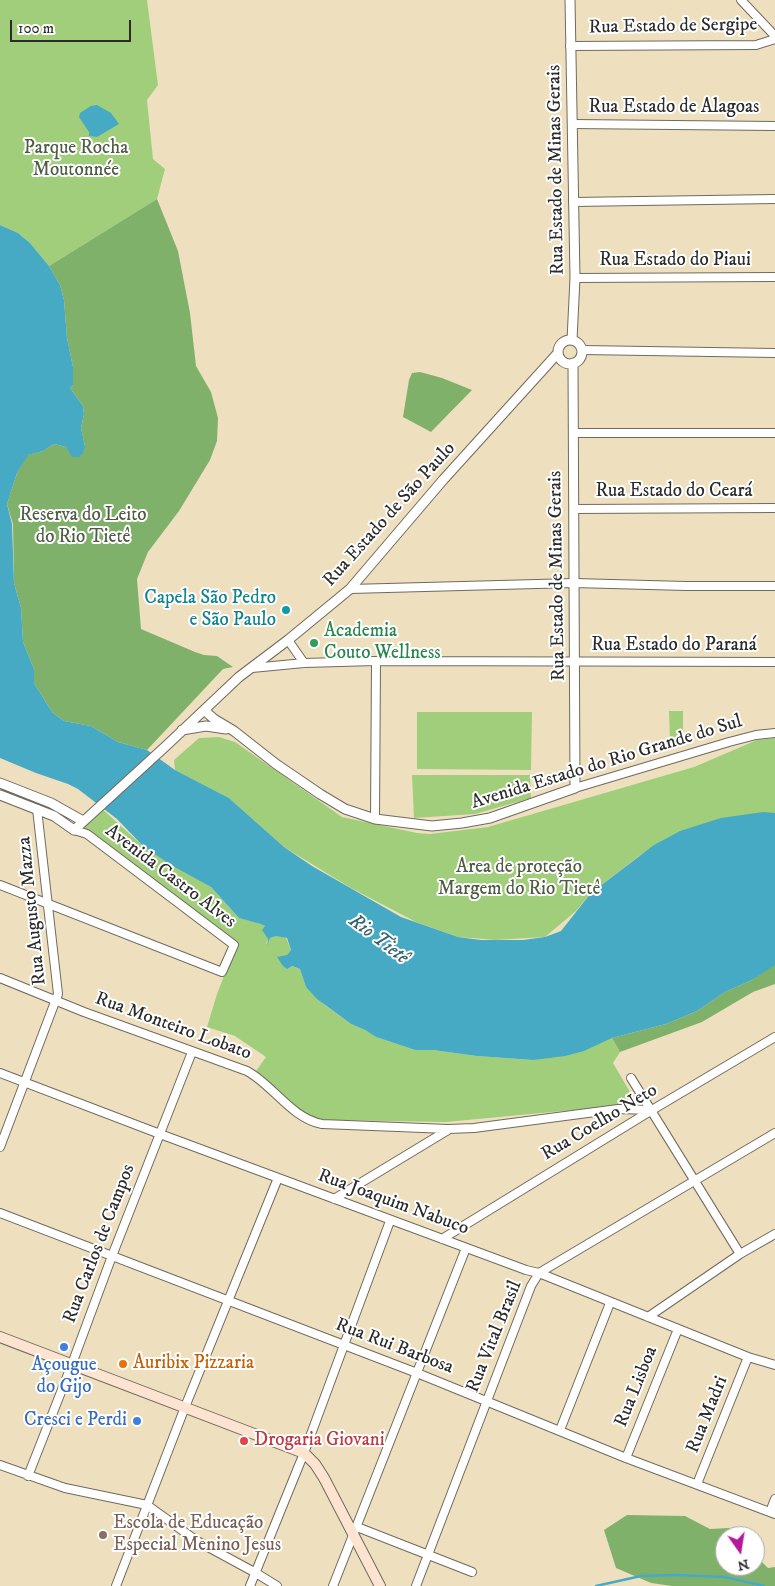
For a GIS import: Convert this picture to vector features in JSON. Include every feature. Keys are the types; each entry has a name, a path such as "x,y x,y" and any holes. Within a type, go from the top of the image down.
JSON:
{"main road":[{"path":"0,1337 304,1453 315,1464 355,1532 380,1586"}],"street":[{"name":"Rua Estado de Minas Gerais","path":"570,0 575,278 572,340"},
{"path":"741,0 775,37"},
{"name":"Rua Estado de Sergipe","path":"570,46 756,45 775,37"},
{"name":"Rua Estado de Alagoas","path":"572,124 775,126"},
{"path":"573,202 775,199"},
{"name":"Rua Estado do Piaui","path":"575,278 775,277"},
{"path":"572,340 582,350 580,358 573,363 565,362 559,357 558,353 561,344 572,340"},
{"path":"582,350 775,353"},
{"name":"Rua Estado de São Paulo","path":"74,830 239,677 350,589 443,480 558,353"},
{"name":"Rua Estado de Minas Gerais","path":"573,363 576,662 575,788"},
{"path":"573,433 775,432"},
{"name":"Rua Estado do Ceará","path":"574,509 775,508"},
{"path":"350,589 574,583 775,586"},
{"path":"288,640 304,663"},
{"path":"375,819 376,661"},
{"name":"Rua Estado do Paraná","path":"252,668 304,663 376,661 775,662"},
{"path":"202,712 207,726"},
{"name":"Avenida Estado do Rio Grande do Sul","path":"202,712 234,731 259,752 345,809 375,819 432,826 490,818 575,788 729,742 756,735 775,733"},
{"name":"Avenida Estado do Rio Grande do Sul","path":"182,730 207,726 234,731"},
{"name":"Avenida Castro Alves","path":"0,783 51,803 83,821 87,834"},
{"name":"Avenida Castro Alves","path":"0,795 54,816 74,830 87,834 234,945 222,972 47,903"},
{"name":"Rua Augusto Mazza","path":"0,1147 57,1001 58,994 38,809"},
{"path":"0,885 47,903"},
{"name":"Rua Monteiro Lobato","path":"0,978 254,1075 305,1118 322,1124 448,1130 618,1109 652,1110"},
{"name":"Rua Coelho Neto","path":"442,1239 775,1037"},
{"name":"Rua Carlos de Campos","path":"28,1476 192,1052"},
{"name":"Rua Joaquim Nabuco","path":"0,1073 390,1221 539,1273 610,1303 775,1366"},
{"path":"631,1078 696,1180 740,1254"},
{"path":"334,1199 448,1130"},
{"name":"Rua Vital Brasil","path":"416,1586 486,1400 531,1286 539,1273 623,1225 775,1133"},
{"path":"116,1586 185,1406 278,1178"},
{"name":"Rua Rui Barbosa","path":"0,1214 417,1373 626,1458 772,1513"},
{"path":"250,1586 304,1453 390,1221"},
{"path":"648,1317 740,1254 775,1234"},
{"path":"333,1586 466,1248"},
{"path":"560,1430 610,1303"},
{"name":"Rua Lisboa","path":"626,1458 678,1329"},
{"name":"Rua Madri","path":"697,1484 748,1357"},
{"path":"0,1465 65,1488 148,1505 197,1541 277,1586"},
{"path":"772,1513 775,1499"},
{"path":"355,1532 472,1572"}],"green space":[{"name":"Parque Rocha Moutonnée","path":"0,0 147,0 158,85 147,100 153,159 165,169 157,199 49,266 30,243 18,233 0,225"},
{"name":"Reserva do Leito do Rio Tietê","path":"157,199 178,251 190,313 196,366 211,392 218,418 217,441 210,460 179,511 148,552 137,579 141,629 195,652 217,656 233,667 223,669 147,750 118,742 91,726 64,721 52,712 34,683 34,669 23,642 21,608 14,583 13,524 7,504 17,473 27,455 43,451 54,444 66,447 71,453 85,446 81,428 84,414 83,406 70,388 73,385 73,367 67,338 64,300 60,285 49,266"},
{"path":"420,372 442,378 472,390 431,432 403,417 409,380 412,373"},
{"path":"669,711 683,711 683,740 670,741"},
{"path":"417,712 532,712 531,770 417,769"},
{"name":"Area de proteção Margem do Rio Tietê","path":"219,737 235,742 342,817 430,834 488,827 694,767 757,740 775,738 775,813 671,836 639,856 591,893 576,911 545,937 496,940 458,937 416,922 351,888 284,847 229,798 175,770 174,760 199,738"},
{"path":"412,775 530,775 531,798 475,814 414,818"},
{"path":"100,807 143,846 211,887 239,918 261,923 265,926 263,930 268,939 266,944 270,938 276,935 286,938 291,950 287,955 291,966 300,969 306,987 326,1006 351,1024 376,1037 415,1050 433,1050 477,1056 533,1060 612,1038 620,1052 613,1063 637,1104 446,1122 323,1120 306,1115 256,1071 266,1057 235,1036 207,1027 217,994 236,945 75,829"},
{"path":"775,951 775,984 753,992 702,1022 620,1052 612,1038 666,1024 697,1011 725,992 752,980 764,971"},
{"path":"627,1515 685,1516 710,1529 715,1529 715,1576 765,1576 765,1565 768,1568 775,1567 775,1586 672,1586 651,1583 616,1568 604,1530"}],"water":[{"path":"97,105 111,113 119,124 97,137 89,136 89,132 79,117 80,113 91,106"},
{"name":"Rio Tietê","path":"0,225 18,233 30,243 49,266 60,285 64,300 67,338 73,367 73,385 70,388 83,406 84,414 81,428 85,446 83,453 79,457 72,457 66,447 54,444 43,451 28,455 17,473 7,504 12,524 14,583 21,608 23,642 34,669 34,683 52,712 64,721 91,726 118,742 147,750 175,770 229,798 284,847 312,866 401,917 458,937 481,940 523,940 545,937 561,931 591,893 654,845 680,831 721,818 763,812 775,813 775,965 752,980 725,992 697,1011 666,1024 612,1038 584,1051 565,1056 533,1060 477,1056 433,1050 415,1050 376,1037 351,1024 317,999 306,987 300,969 292,966 287,969 277,957 287,955 291,950 287,938 276,936 270,938 267,946 268,939 262,930 265,926 239,918 211,887 171,865 143,846 117,819 78,789 0,758"}],"waterway":[{"path":"596,1586 641,1576 676,1575 725,1577 764,1586"}],"place":[{"name":"Capela São Pedro e São Paulo","path":"286,610"},
{"name":"Academia Couto Wellness","path":"314,643"},
{"name":"Açougue do Gijo","path":"64,1347"},
{"name":"Auribix Pizzaria","path":"123,1364"},
{"name":"Cresci e Perdi","path":"137,1421"},
{"name":"Drogaria Giovani","path":"244,1441"},
{"name":"Escola de Educação Especial Menino Jesus","path":"103,1535"}]}
